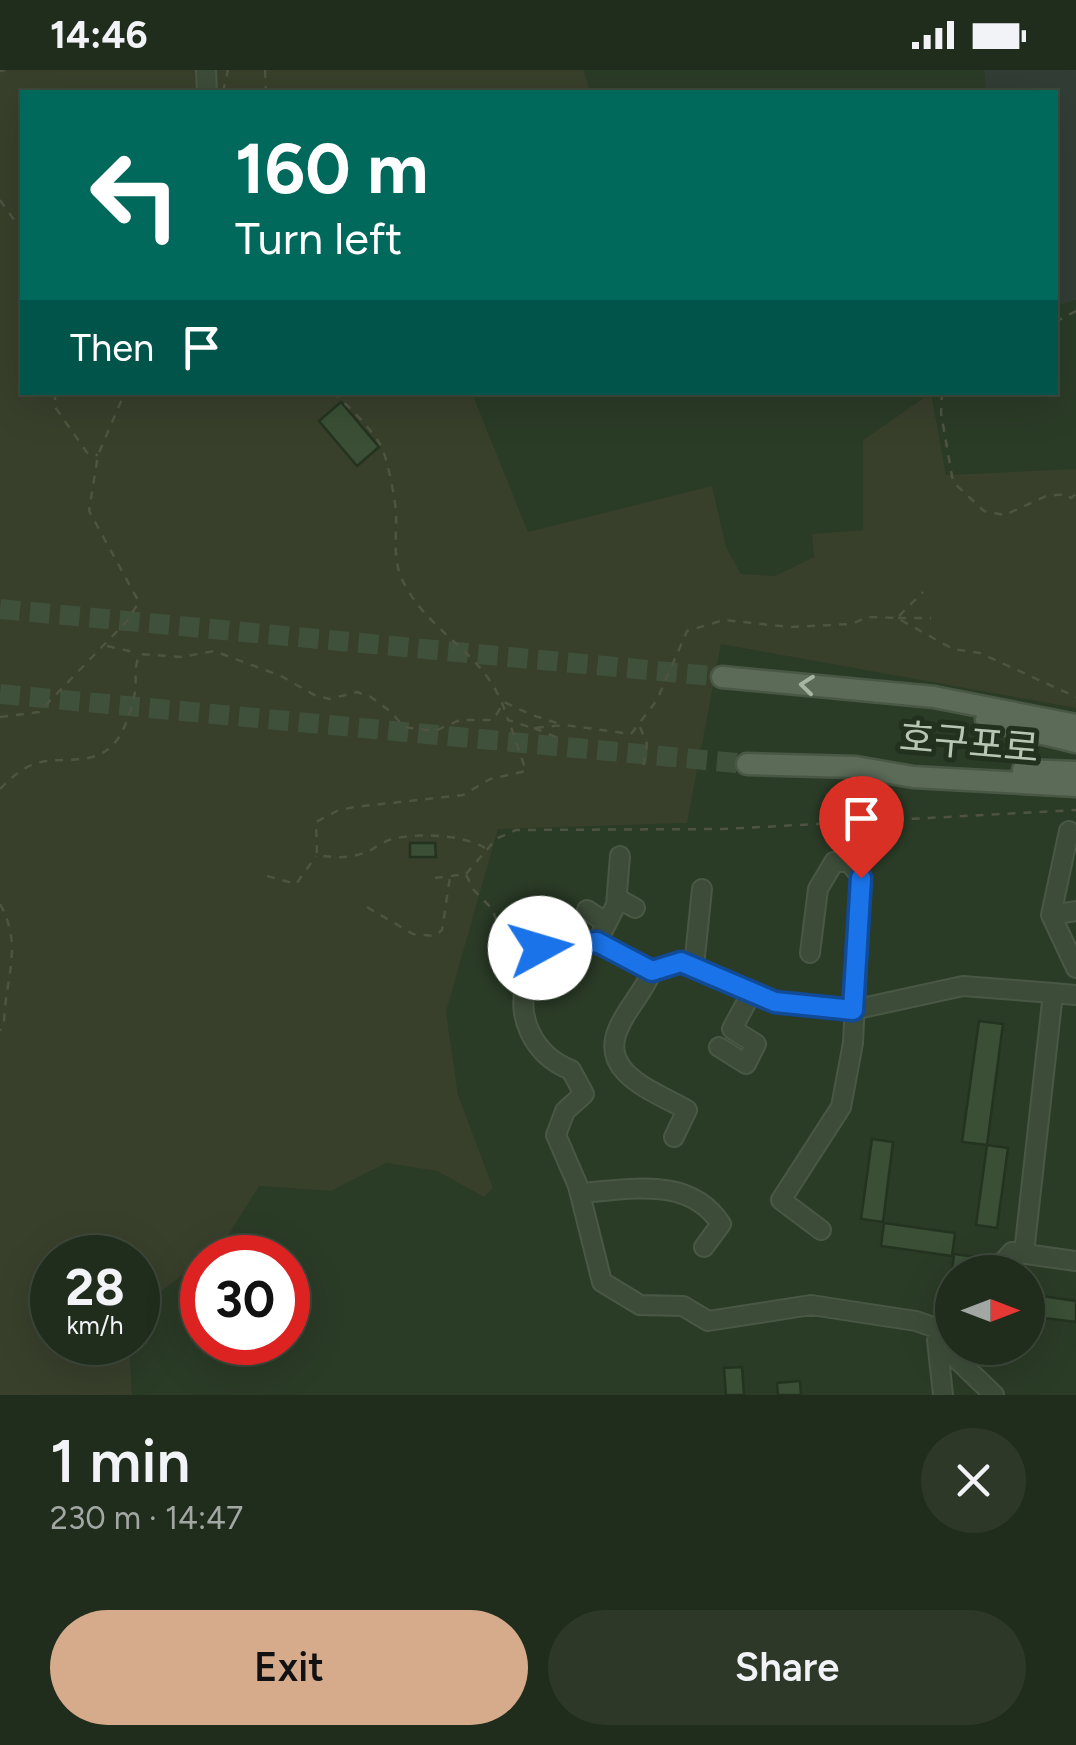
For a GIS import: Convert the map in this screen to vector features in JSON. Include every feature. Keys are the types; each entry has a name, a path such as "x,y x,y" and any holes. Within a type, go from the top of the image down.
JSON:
{"main road":[{"name":"호구포로","path":"722,677 934,697 1076,725"},
{"name":"호구포로","path":"862,690 1076,742"},
{"name":"호구포로","path":"746,764 1076,772"},
{"name":"호구포로","path":"856,766 912,777 1076,786"}],"street":[{"path":"1069,831 1052,915 1076,968"},
{"path":"597,942 617,898 620,856"},
{"path":"810,954 818,889 834,862 849,862 861,878 853,1043 841,1107 781,1200 820,1230"},
{"path":"694,966 702,889"},
{"path":"617,898 635,908"},
{"path":"587,910 607,924"},
{"path":"1052,915 1076,911"},
{"path":"516,944 548,948 597,942 652,971"},
{"path":"548,948 529,976 521,1010 531,1038 558,1065 571,1070 584,1094 565,1111 556,1134 580,1193 602,1282 640,1306 683,1306 708,1321 811,1305 935,1327"},
{"path":"674,1138 687,1110 622,1073 614,1056 618,1028 652,971 681,962 775,1002 853,1010 963,986 1076,995"},
{"path":"718,1046 746,1064 756,1044 732,1029 752,992"},
{"path":"1024,1254 1053,993"},
{"path":"580,1193 664,1187 693,1198 721,1224 704,1247"},
{"path":"1009,1255 1012,1252 1076,1260"},
{"path":"943,1365 943,1395"},
{"path":"971,1365 994,1395"}],"path":[{"path":"0,200 20,227"},
{"path":"55,395 55,406 88,454 98,455"},
{"path":"0,718 39,712 127,621 139,602 88,511 98,455 124,395"},
{"path":"268,876 296,884 317,855 316,822 337,811 463,795 490,780 526,772 504,702 480,664 417,605 397,571 396,509 382,446 336,395"},
{"path":"942,395 940,413 953,482 984,511 1005,516 1046,496 1066,494 1070,498 1076,494"},
{"path":"897,618 922,592"},
{"path":"504,702 565,725 631,734 657,700 682,639 699,626 724,620 789,627 852,624 866,617 931,618"},
{"path":"897,618 952,649 980,653 1076,697"},
{"path":"104,645 182,658 214,651 281,676 316,696 330,699 348,692 371,698 390,711 404,728 435,731 460,720 493,720 504,702"},
{"path":"0,789 28,766 48,760 82,761 116,742 126,724 135,690 133,667 140,654"},
{"path":"508,720 558,738"},
{"path":"532,728 565,725"},
{"path":"640,726 648,744 642,773"},
{"path":"435,878 466,874 503,834 516,830 724,829 1076,810"},
{"path":"317,855 346,858 391,839 438,836 474,841 487,849"},
{"path":"466,874 472,888 492,909 502,934 516,944"},
{"path":"366,907 414,934 434,936 442,930 450,878"},
{"path":"0,904 11,924 13,951 0,1031"}],"shaded area":[{"path":"984,70 1076,70 1076,300 1058,305 1058,90 986,90"}],"green space":[{"path":"0,70 584,70 589,90 20,90 20,395 473,395 528,532 712,486 726,547 741,574 775,576 814,557 812,534 863,530 863,440 931,395 946,475 1076,469 1076,708 721,644 687,823 498,829 446,1012 458,1095 493,1188 484,1197 437,1171 386,1163 331,1191 259,1186 229,1235 180,1235 180,1277 160,1292 160,1235 30,1235 30,1365 130,1365 132,1395 0,1395"}],"building":[{"path":"341,402 379,447 357,466 319,421"},
{"path":"410,843 435,843 436,857 410,857"},
{"path":"979,1021 1003,1024 987,1145 962,1142"},
{"path":"872,1139 893,1142 883,1222 861,1219"},
{"path":"987,1145 1008,1148 997,1228 976,1225"},
{"path":"884,1223 955,1233 952,1255 881,1246"},
{"path":"1045,1296 1076,1301 1076,1322 1045,1318"},
{"path":"742,1367 744,1395 726,1395 724,1368"},
{"path":"800,1381 801,1395 778,1395 777,1383"}],"tunnel":[{"path":"0,609 722,677"},
{"path":"0,694 747,764"}],"route":[{"path":"540,948 597,942 652,971 681,962 775,1002 853,1010 861,878"}]}
